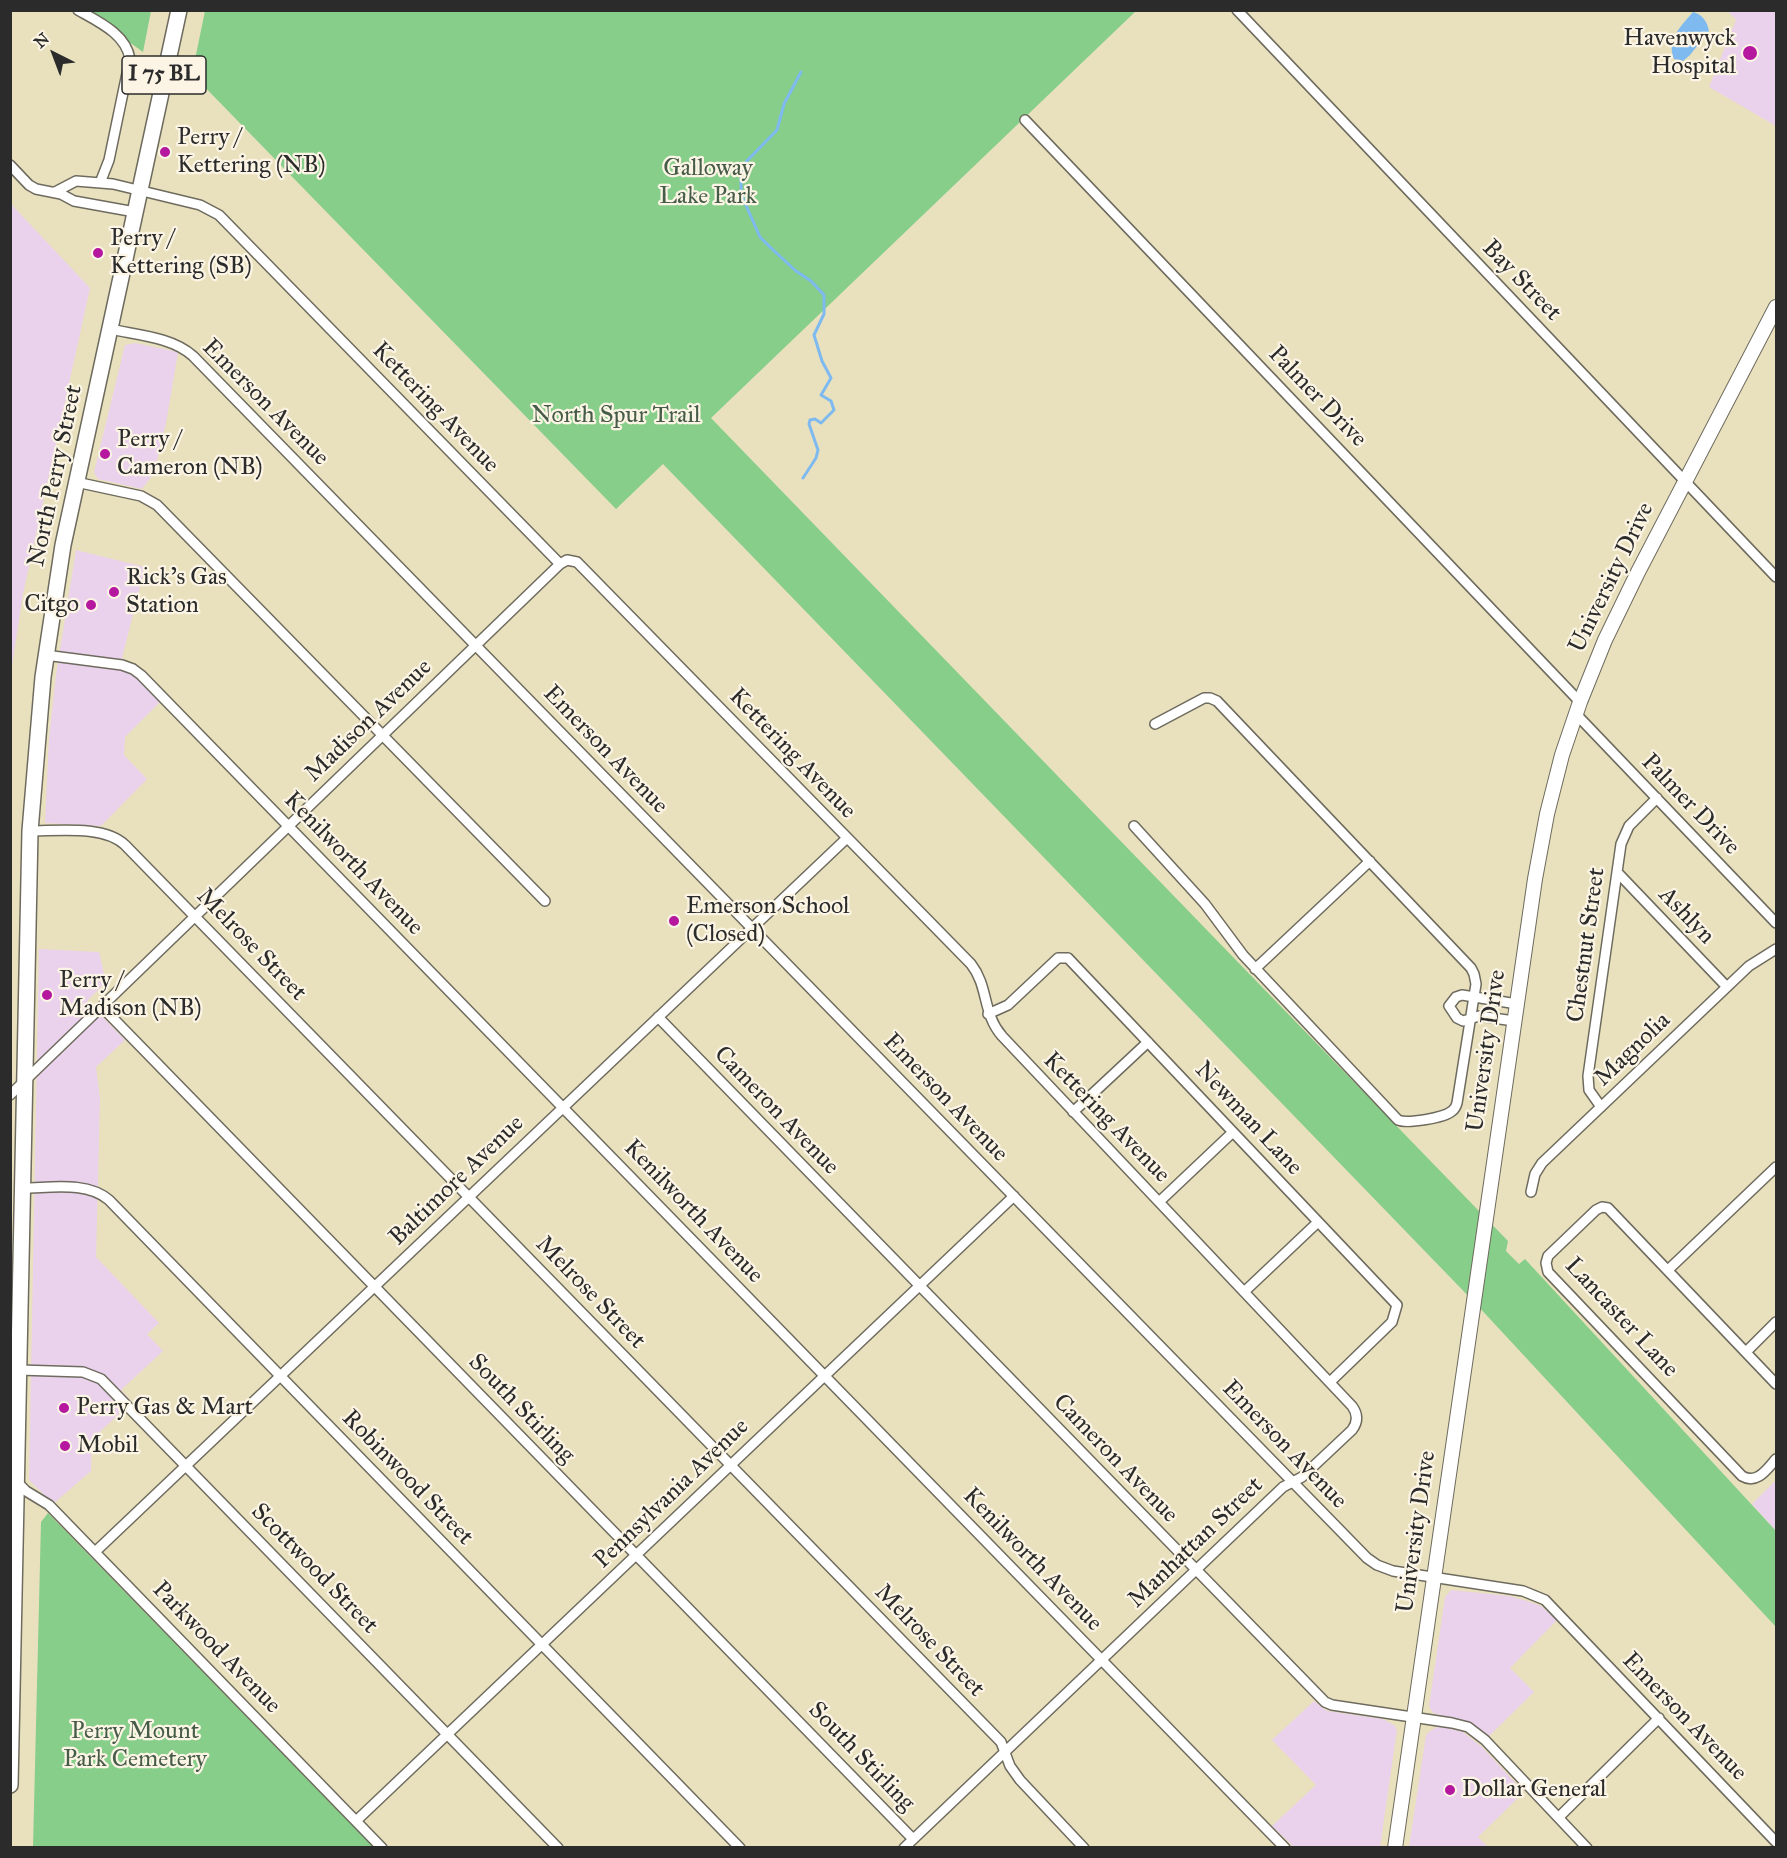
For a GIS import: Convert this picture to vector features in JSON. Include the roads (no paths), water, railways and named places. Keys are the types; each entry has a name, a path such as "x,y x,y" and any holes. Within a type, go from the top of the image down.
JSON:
{"main road":[{"name":"North Perry Street","path":"10,1785 14,1479 19,1370 30,831 34,766 45,655 58,573 179,10"},
{"name":"University Drive","path":"1395,1848 1516,1004 1543,833 1557,773 1578,708 1615,618 1776,307"}],"street":[{"path":"78,10 122,40 128,49 130,60 109,160 100,183"},
{"name":"Bay Street","path":"1237,10 1776,577"},
{"name":"Palmer Drive","path":"1025,120 1578,708 1657,798 1776,923"},
{"path":"10,165 32,187 56,192 74,201 135,212"},
{"name":"Kettering Avenue","path":"56,192 72,181 100,183 200,206 222,217 560,564 570,560 579,564 974,969 982,984 988,1014 1002,1036 1330,1382 1352,1406 1357,1417"},
{"name":"Emerson Avenue","path":"110,329 172,343 191,354 1374,1563 1393,1571 1523,1591 1541,1597 1776,1842"},
{"path":"76,482 141,496 157,505 545,902"},
{"name":"Madison Avenue","path":"10,1095 560,564"},
{"name":"Kenilworth Avenue","path":"45,655 122,665 136,670 1285,1848"},
{"path":"1134,826 1204,904 1230,941 1396,1118 1405,1123 1448,1114 1455,1108 1474,997 1476,979 1471,968 1217,701 1204,698 1155,723"},
{"name":"Chestnut Street","path":"1601,1107 1589,1090 1588,1076 1617,872 1625,832 1657,798"},
{"name":"Melrose Street","path":"30,831 101,832 115,837 195,916 1001,1742 1010,1766 1025,1786 1084,1848"},
{"name":"Baltimore Avenue","path":"95,1552 846,838"},
{"path":"1256,969 1370,861"},
{"name":"Ashlyn","path":"1617,872 1727,987"},
{"name":"Magnolia","path":"1531,1192 1533,1178 1539,1166 1751,964 1776,949"},
{"name":"Newman Lane","path":"988,1014 1008,1005 1056,959 1064,957 1070,960 1397,1305 1392,1322 1330,1382"},
{"path":"1514,1021 1479,1016 1459,1019 1450,1010 1449,1005 1458,996 1516,1004"},
{"name":"South Stirling","path":"102,1007 913,1839"},
{"name":"Cameron Avenue","path":"658,1017 1325,1702 1332,1705 1456,1723 1477,1733 1587,1848"},
{"path":"1073,1112 1148,1042"},
{"path":"1159,1202 1233,1132"},
{"path":"1668,1270 1776,1167"},
{"name":"Robinwood Street","path":"22,1188 82,1188 105,1197 740,1848"},
{"name":"Pennsylvania Avenue","path":"356,1821 1014,1196"},
{"name":"Lancaster Lane","path":"1776,1384 1611,1211 1604,1207 1596,1210 1550,1254 1546,1263 1548,1272 1742,1476 1748,1479 1756,1478 1776,1459"},
{"path":"1244,1292 1318,1222"},
{"path":"1746,1352 1776,1322"},
{"name":"Scottwood Street","path":"19,1370 83,1371 96,1376 558,1848"},
{"name":"Manhattan Street","path":"904,1848 1283,1487 1302,1477 1352,1430 1357,1417"},
{"name":"Parkwood Avenue","path":"14,1479 26,1491 46,1502 382,1848"},
{"path":"1559,1817 1659,1718"}],"water":[{"path":"1693,12 1704,19 1709,31 1683,61 1674,59 1673,39"}],"waterway":[{"path":"801,72 784,104 777,130 743,165 741,194 760,237 824,295 824,314 814,335 822,361 831,378 821,395 831,401 834,410 821,423 815,419 810,420 809,424 818,450 816,458 803,478"}],"place":[{"name":"Havenwyck Hospital","path":"1750,53"},
{"name":"Perry / Kettering (NB)","path":"165,152"},
{"name":"Perry / Kettering (SB)","path":"98,253"},
{"name":"Perry / Cameron (NB)","path":"105,454"},
{"name":"Rick's Gas Station","path":"114,592"},
{"name":"Citgo","path":"91,605"},
{"name":"Emerson School (Closed)","path":"674,921"},
{"name":"Perry / Madison (NB)","path":"47,995"},
{"name":"Perry Gas & Mart","path":"64,1408"},
{"name":"Mobil","path":"65,1446"},
{"name":"Dollar General","path":"1450,1790"}],"park label":[{"name":"Galloway Lake Park","path":"708,183"},
{"name":"North Spur Trail","path":"616,416"},
{"name":"Perry Mount Park Cemetery","path":"135,1746"}]}
